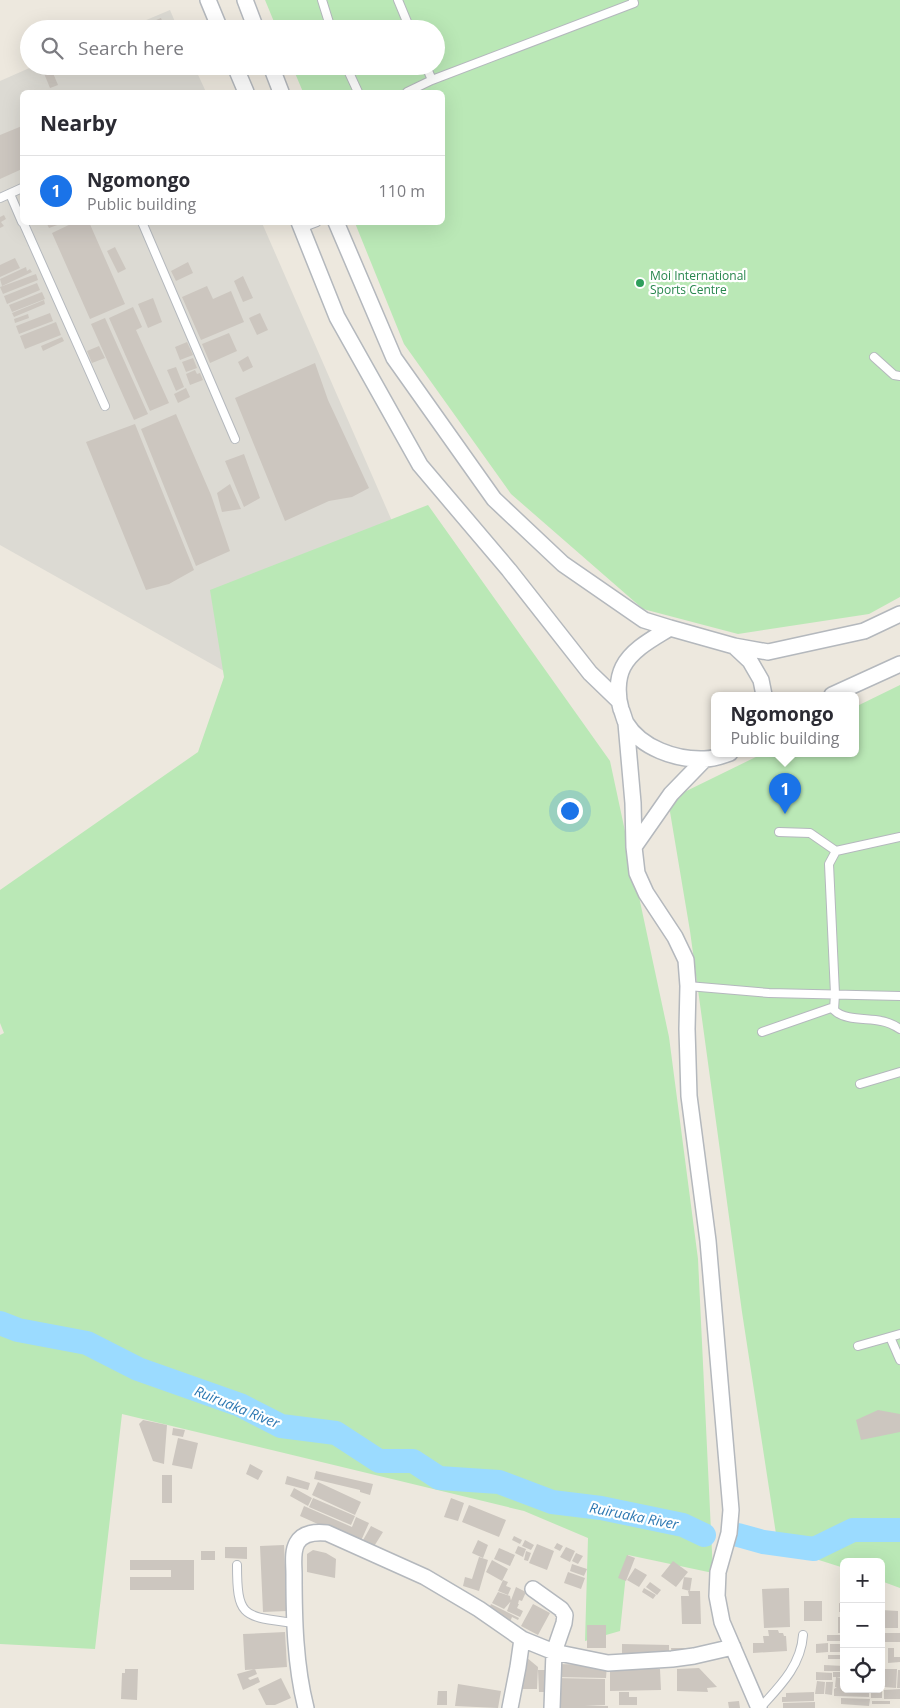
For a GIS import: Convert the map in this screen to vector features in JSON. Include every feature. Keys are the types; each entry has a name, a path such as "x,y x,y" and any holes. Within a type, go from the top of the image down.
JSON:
{"street":[{"path":"208,0 216,20"},
{"path":"246,0 253,20"},
{"path":"238,75 243,90"},
{"path":"274,75 280,90"},
{"path":"300,225 337,317 420,464 509,570 590,673 618,700"},
{"path":"337,225 394,358 494,499 563,564 644,620 734,646 768,652 864,631 900,614"},
{"path":"670,628 646,643 632,655 623,667 619,682 618,700 626,723 637,873 641,884 675,937 684,956 688,986 689,1096 708,1241 731,1510 729,1533 718,1572 717,1596 722,1622 759,1708"},
{"path":"734,646 750,661 762,680 764,692"},
{"path":"839,692 900,664"},
{"path":"626,723 637,737 660,751 685,758 705,759 713,757"},
{"path":"634,847 671,794 705,759"},
{"path":"306,1708 300,1687 294,1623 294,1550 301,1538 310,1533 327,1533 425,1577 479,1609 522,1639 554,1652 608,1663 680,1658 733,1647"},
{"path":"532,1589 561,1609 566,1615 554,1652 552,1708"},
{"path":"510,1708 522,1639"}],"lane":[{"path":"398,0 406,20"},
{"path":"445,75 634,2 633,0"},
{"path":"323,1 328,20"},
{"path":"350,75 357,90"},
{"path":"430,75 432,80"},
{"path":"411,90 445,75"},
{"path":"0,198 20,189"},
{"path":"10,194 20,216"},
{"path":"24,225 105,406"},
{"path":"143,225 235,440"},
{"path":"874,357 894,375 900,376"},
{"path":"779,832 810,833 836,850 900,837"},
{"path":"836,850 829,864 834,1006 836,1012 845,1016 883,1021 900,1028"},
{"path":"688,986 769,993 900,996"},
{"path":"762,1032 834,1006"},
{"path":"860,1084 900,1072"},
{"path":"858,1346 900,1334"},
{"path":"890,1337 900,1360"},
{"path":"237,1565 238,1599 244,1611 260,1618 294,1623"},
{"path":"759,1708 790,1674 801,1648 803,1635"}],"shaded area":[{"path":"170,10 174,20 146,20"},
{"path":"20,72 20,75 198,75 205,90 20,90 20,225 263,225 460,677 322,726 0,545 0,81"}],"green space":[{"name":"Moi International Sports Centre","path":"265,0 900,0 900,597 869,614 738,634 643,609 511,494 404,344 356,225 445,225 445,90 302,90 296,75 445,75 445,20 273,20"},
{"path":"428,505 610,761 669,1037 698,1259 713,1573 628,1555 620,1631 585,1641 588,1538 524,1511 122,1414 95,1649 0,1644 0,1035 4,1033 0,1023 0,890 198,752 224,677 210,590"},
{"path":"900,685 900,1588 885,1582 885,1558 840,1558 840,1567 778,1547 742,1312 690,931 668,800 756,757 859,757 859,705"}],"building":[{"path":"45,75 54,75 58,85 50,88"},
{"path":"20,127 20,170 0,179 0,135"},
{"path":"4,215 6,219 1,222 4,226 0,228 0,217"},
{"path":"69,225 90,225 125,304 90,319 52,233"},
{"path":"115,247 126,269 118,273 107,251"},
{"path":"15,258 20,268 0,277 0,265"},
{"path":"188,262 193,273 176,281 171,271"},
{"path":"26,267 27,271 30,269 32,272 2,286 0,279"},
{"path":"36,274 38,280 3,294 0,287"},
{"path":"243,276 253,298 243,302 234,281"},
{"path":"37,283 40,290 7,304 4,296"},
{"path":"207,286 213,299 231,291 244,322 201,340 182,297"},
{"path":"42,292 45,299 12,312 9,305"},
{"path":"153,298 162,322 148,328 138,304"},
{"path":"44,300 45,304 14,317 12,313"},
{"path":"133,307 142,327 136,330 169,403 150,411 109,318"},
{"path":"50,313 53,321 19,334 16,326"},
{"path":"260,313 268,330 257,335 249,318"},
{"path":"28,314 29,318 15,323 14,319"},
{"path":"105,318 148,414 134,420 91,324"},
{"path":"56,322 61,335 25,349 20,336"},
{"path":"229,333 237,351 210,363 202,344"},
{"path":"62,337 64,341 43,351 41,346"},
{"path":"187,342 193,355 180,360 175,347"},
{"path":"99,346 105,358 92,363 87,351"},
{"path":"248,356 253,367 243,372 238,362"},
{"path":"193,358 197,368 186,372 182,362"},
{"path":"315,363 328,400 369,488 352,497 329,501 285,521 235,398"},
{"path":"176,367 184,387 176,391 167,370"},
{"path":"195,370 197,374 200,373 203,380 190,385 186,374"},
{"path":"186,388 190,397 178,403 174,394"},
{"path":"176,414 211,495 230,551 196,566 141,429"},
{"path":"135,424 194,570 169,584 146,590 86,442"},
{"path":"244,454 260,498 244,507 225,461"},
{"path":"230,484 241,509 222,512 217,493"},
{"path":"878,1410 900,1414 900,1432 861,1440 856,1420"},
{"path":"143,1420 167,1425 164,1464 153,1461 139,1424"},
{"path":"173,1428 185,1430 183,1437 172,1435"},
{"path":"178,1438 198,1443 192,1469 172,1465"},
{"path":"250,1464 263,1471 258,1480 246,1474"},
{"path":"316,1471 373,1484 370,1495 360,1492 360,1490 314,1479"},
{"path":"162,1475 172,1475 172,1503 162,1503"},
{"path":"287,1476 310,1483 308,1490 285,1484"},
{"path":"318,1482 361,1502 355,1515 312,1495"},
{"path":"294,1488 312,1498 308,1506 290,1496"},
{"path":"313,1498 355,1516 351,1525 309,1507"},
{"path":"451,1498 464,1503 458,1521 444,1517"},
{"path":"469,1505 506,1520 499,1537 462,1522"},
{"path":"304,1506 352,1527 356,1517 369,1523 360,1543 300,1516"},
{"path":"371,1526 383,1532 373,1548 362,1542"},
{"path":"514,1536 522,1540 520,1544 512,1540"},
{"path":"478,1540 488,1545 483,1558 472,1553"},
{"path":"525,1540 534,1545 531,1550 522,1546"},
{"path":"557,1543 563,1546 560,1551 554,1548"},
{"path":"537,1544 554,1551 547,1570 529,1563"},
{"path":"284,1545 287,1611 263,1612 260,1546"},
{"path":"518,1546 526,1549 523,1557 515,1553"},
{"path":"225,1547 247,1547 247,1559 225,1558"},
{"path":"566,1547 575,1551 570,1562 560,1557"},
{"path":"499,1548 515,1555 510,1566 494,1559"},
{"path":"313,1550 326,1553 336,1559 335,1578 307,1572 307,1554"},
{"path":"201,1551 215,1551 215,1560 201,1560"},
{"path":"526,1551 531,1553 528,1561 524,1560"},
{"path":"576,1553 583,1556 578,1564 572,1561"},
{"path":"627,1555 635,1558 626,1581 618,1578"},
{"path":"479,1557 488,1560 479,1591 463,1586 465,1577 472,1579"},
{"path":"130,1560 194,1560 194,1590 130,1590 130,1577 171,1577 171,1570 130,1570"},
{"path":"492,1560 508,1569 502,1581 486,1572"},
{"path":"673,1561 688,1572 676,1587 661,1576"},
{"path":"572,1564 587,1569 584,1576 570,1571"},
{"path":"635,1568 647,1575 639,1587 627,1580"},
{"path":"568,1572 585,1578 581,1589 564,1583"},
{"path":"684,1577 692,1578 690,1591 682,1589"},
{"path":"503,1580 508,1582 506,1586 511,1588 508,1595 498,1591"},
{"path":"650,1582 661,1590 657,1595 646,1587"},
{"path":"516,1587 526,1592 522,1601 519,1600 517,1608 523,1611 520,1617 507,1611"},
{"path":"644,1588 656,1595 653,1599 642,1592"},
{"path":"789,1588 790,1627 764,1628 762,1589"},
{"path":"688,1591 700,1591 701,1624 682,1624 681,1596 689,1596"},
{"path":"498,1592 510,1596 511,1601 504,1609 492,1603"},
{"path":"804,1601 822,1601 822,1621 804,1621"},
{"path":"491,1604 519,1618 518,1620 512,1617 510,1622 488,1611"},
{"path":"533,1604 550,1613 538,1635 521,1626"},
{"path":"885,1610 898,1611 898,1628 885,1628"},
{"path":"838,1617 840,1617 840,1633 838,1633"},
{"path":"587,1625 606,1625 606,1648 587,1648"},
{"path":"768,1630 778,1630 779,1633 783,1633 786,1636 787,1651 753,1653 753,1643 764,1643 763,1636 769,1636"},
{"path":"285,1632 287,1667 245,1670 243,1634"},
{"path":"885,1633 900,1633 900,1642 885,1642"},
{"path":"827,1635 840,1635 840,1641 827,1641"},
{"path":"828,1643 828,1652 816,1653 816,1644"},
{"path":"622,1644 669,1645 669,1656 622,1656"},
{"path":"830,1644 840,1644 840,1652 830,1652"},
{"path":"671,1648 691,1648 689,1654 672,1656"},
{"path":"888,1648 894,1648 894,1657 900,1657 900,1662 888,1663"},
{"path":"828,1655 840,1655 840,1659 828,1659"},
{"path":"526,1657 538,1667 537,1689 522,1689"},
{"path":"555,1664 607,1665 606,1678 555,1677"},
{"path":"824,1665 840,1666 840,1671 824,1671"},
{"path":"699,1668 717,1687 707,1688 708,1692 677,1691 677,1669"},
{"path":"125,1669 138,1669 137,1700 121,1699 122,1673 125,1673"},
{"path":"255,1669 257,1674 248,1678 250,1680 258,1677 260,1682 243,1690 237,1674"},
{"path":"610,1669 660,1669 661,1690 610,1691"},
{"path":"885,1669 897,1669 896,1688 885,1687"},
{"path":"538,1670 549,1670 550,1692 539,1692"},
{"path":"898,1670 900,1670 900,1688 897,1688"},
{"path":"816,1672 832,1673 832,1680 816,1680"},
{"path":"833,1672 840,1672 840,1677 833,1677"},
{"path":"836,1677 840,1678 840,1693 869,1693 869,1697 834,1696 834,1689 837,1687 835,1687"},
{"path":"281,1678 291,1698 275,1705 266,1705 258,1689"},
{"path":"554,1678 605,1679 605,1705 585,1706 608,1706 608,1708 561,1708 561,1705 554,1705"},
{"path":"817,1681 825,1682 824,1694 815,1694"},
{"path":"826,1682 833,1682 832,1695 825,1694"},
{"path":"458,1684 501,1691 498,1708 455,1706"},
{"path":"900,1689 900,1699 884,1699 885,1690"},
{"path":"438,1691 447,1691 447,1705 437,1705"},
{"path":"619,1692 629,1692 629,1697 637,1697 637,1705 619,1705"},
{"path":"814,1692 814,1701 782,1702 782,1697 786,1697 786,1693"},
{"path":"871,1693 882,1693 882,1698 871,1698"},
{"path":"841,1698 870,1699 869,1706 841,1704"},
{"path":"739,1701 740,1708 729,1708 728,1702"},
{"path":"872,1701 890,1701 890,1704 872,1704"},
{"path":"815,1702 815,1708 783,1708 783,1703"}],"waterway":[{"name":"Ruiruaka River","path":"0,1323 18,1330 87,1343 138,1369 240,1405 281,1426 336,1433 379,1461 413,1461 439,1478 499,1482 552,1502 601,1508 683,1525 704,1535"},
{"name":"Ruiruaka River","path":"738,1535 763,1542 814,1549 853,1530 900,1530"}],"place":[{"name":"Moi International Sports Centre","path":"640,283"},
{"name":"Ngomongo","path":"785,814"}]}
